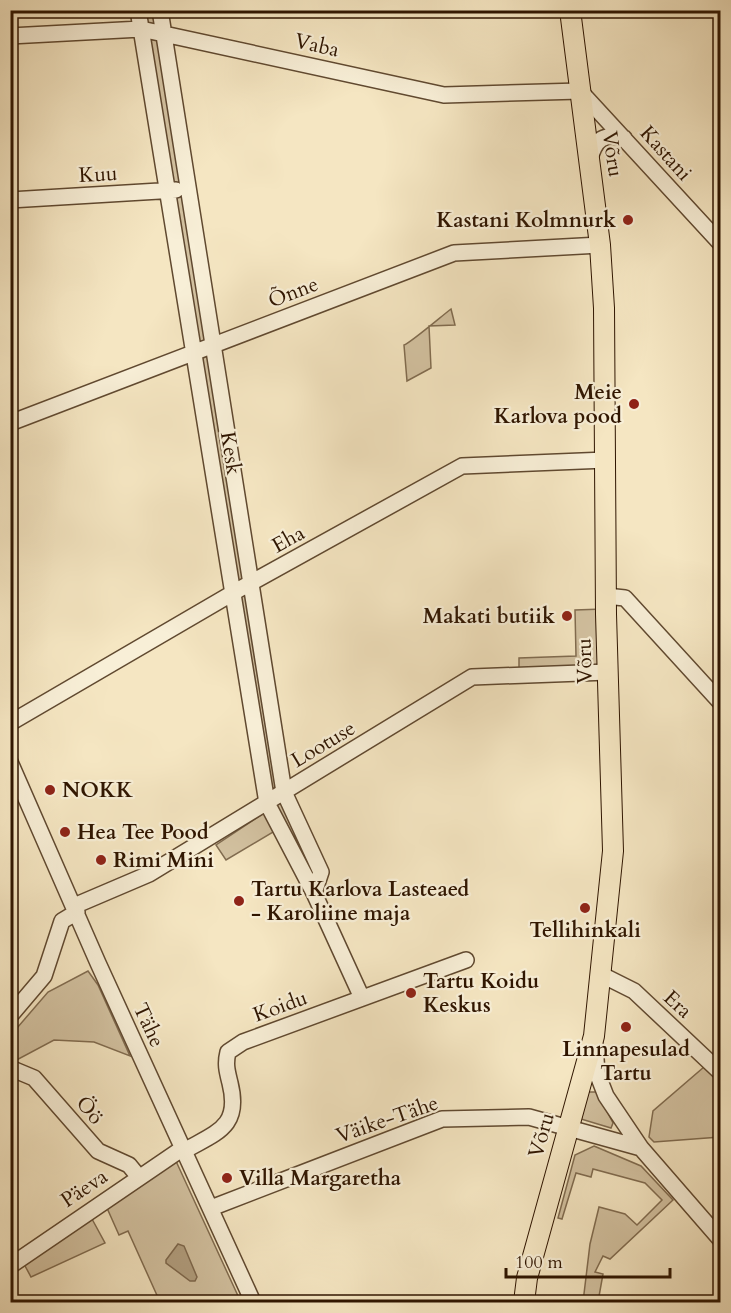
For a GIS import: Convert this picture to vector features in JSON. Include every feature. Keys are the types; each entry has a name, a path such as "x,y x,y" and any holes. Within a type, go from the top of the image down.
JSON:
{"main road":[{"name":"Võru","path":"524,1302 526,1278 594,1036 613,851 606,596 604,308 600,245 570,10"}],"street":[{"name":"Kesk","path":"138,10 267,802 314,893 362,998"},
{"name":"Kesk","path":"160,10 284,792 321,872 314,893"},
{"name":"Vaba","path":"10,36 141,29 444,95 579,91"},
{"name":"Kastani","path":"579,91 720,243"},
{"path":"590,159 596,142 603,137 611,135 624,138"},
{"name":"Kuu","path":"10,200 188,189"},
{"name":"Õnne","path":"10,423 454,252 600,245"},
{"name":"Eha","path":"10,723 251,583 462,466 606,460"},
{"path":"606,596 625,597 720,702"},
{"name":"Lootuse","path":"10,1016 37,987 56,945 77,914 135,882 472,677 608,672"},
{"name":"Tähe","path":"10,762 253,1302"},
{"name":"Koidu","path":"183,1149 220,1130 231,1118 234,1102 225,1063 228,1052 243,1042 466,960"},
{"name":"Era","path":"602,975 634,992 720,1072"},
{"path":"594,1036 597,1073 606,1096 641,1148 720,1239"},
{"name":"Öö","path":"10,1068 34,1078 98,1151 129,1165 138,1176"},
{"name":"Väike-Tähe","path":"211,1208 442,1119 530,1117 641,1148"},
{"name":"Päeva","path":"10,1266 138,1176 183,1149"}],"shaded area":[{"path":"138,11 160,11 284,792 321,872 314,893 278,829 226,860 216,845 267,811"},
{"path":"451,309 455,325 430,326 447,312"},
{"path":"429,327 431,368 407,381 404,345"},
{"path":"603,609 604,671 519,675 519,658 576,656 575,610"},
{"path":"88,971 98,985 130,1056 94,1042 54,1040 11,1063 11,1035 48,992"},
{"path":"704,1067 720,1083 720,1137 654,1142 649,1137 653,1111"},
{"path":"597,1092 613,1123 611,1128 581,1119 586,1094"},
{"path":"594,1146 641,1166 673,1200 610,1259 603,1256 595,1272 603,1274 598,1302 583,1302 590,1244 599,1207 625,1214 637,1225 662,1200 645,1183 593,1169 591,1177 576,1173 562,1219 558,1218 575,1155"},
{"path":"175,1159 239,1298 225,1302 220,1296 206,1302 194,1302 191,1297 179,1302 160,1302 128,1231 119,1235 107,1208"},
{"path":"92,1219 105,1243 31,1277 24,1264"},
{"path":"178,1244 184,1246 197,1277 195,1281 190,1281 166,1263"}],"place":[{"name":"Kastani Kolmnurk","path":"628,220"},
{"name":"Meie Karlova pood","path":"634,404"},
{"name":"Makati butiik","path":"567,616"},
{"name":"NOKK","path":"50,790"},
{"name":"Hea Tee Pood","path":"65,832"},
{"name":"Rimi Mini","path":"101,860"},
{"name":"Tartu Karlova Lasteaed - Karoliine maja","path":"239,901"},
{"name":"Tellihinkali","path":"585,908"},
{"name":"Tartu Koidu Keskus","path":"411,993"},
{"name":"Linnapesulad Tartu","path":"626,1027"},
{"name":"Villa Margaretha","path":"227,1178"}]}
